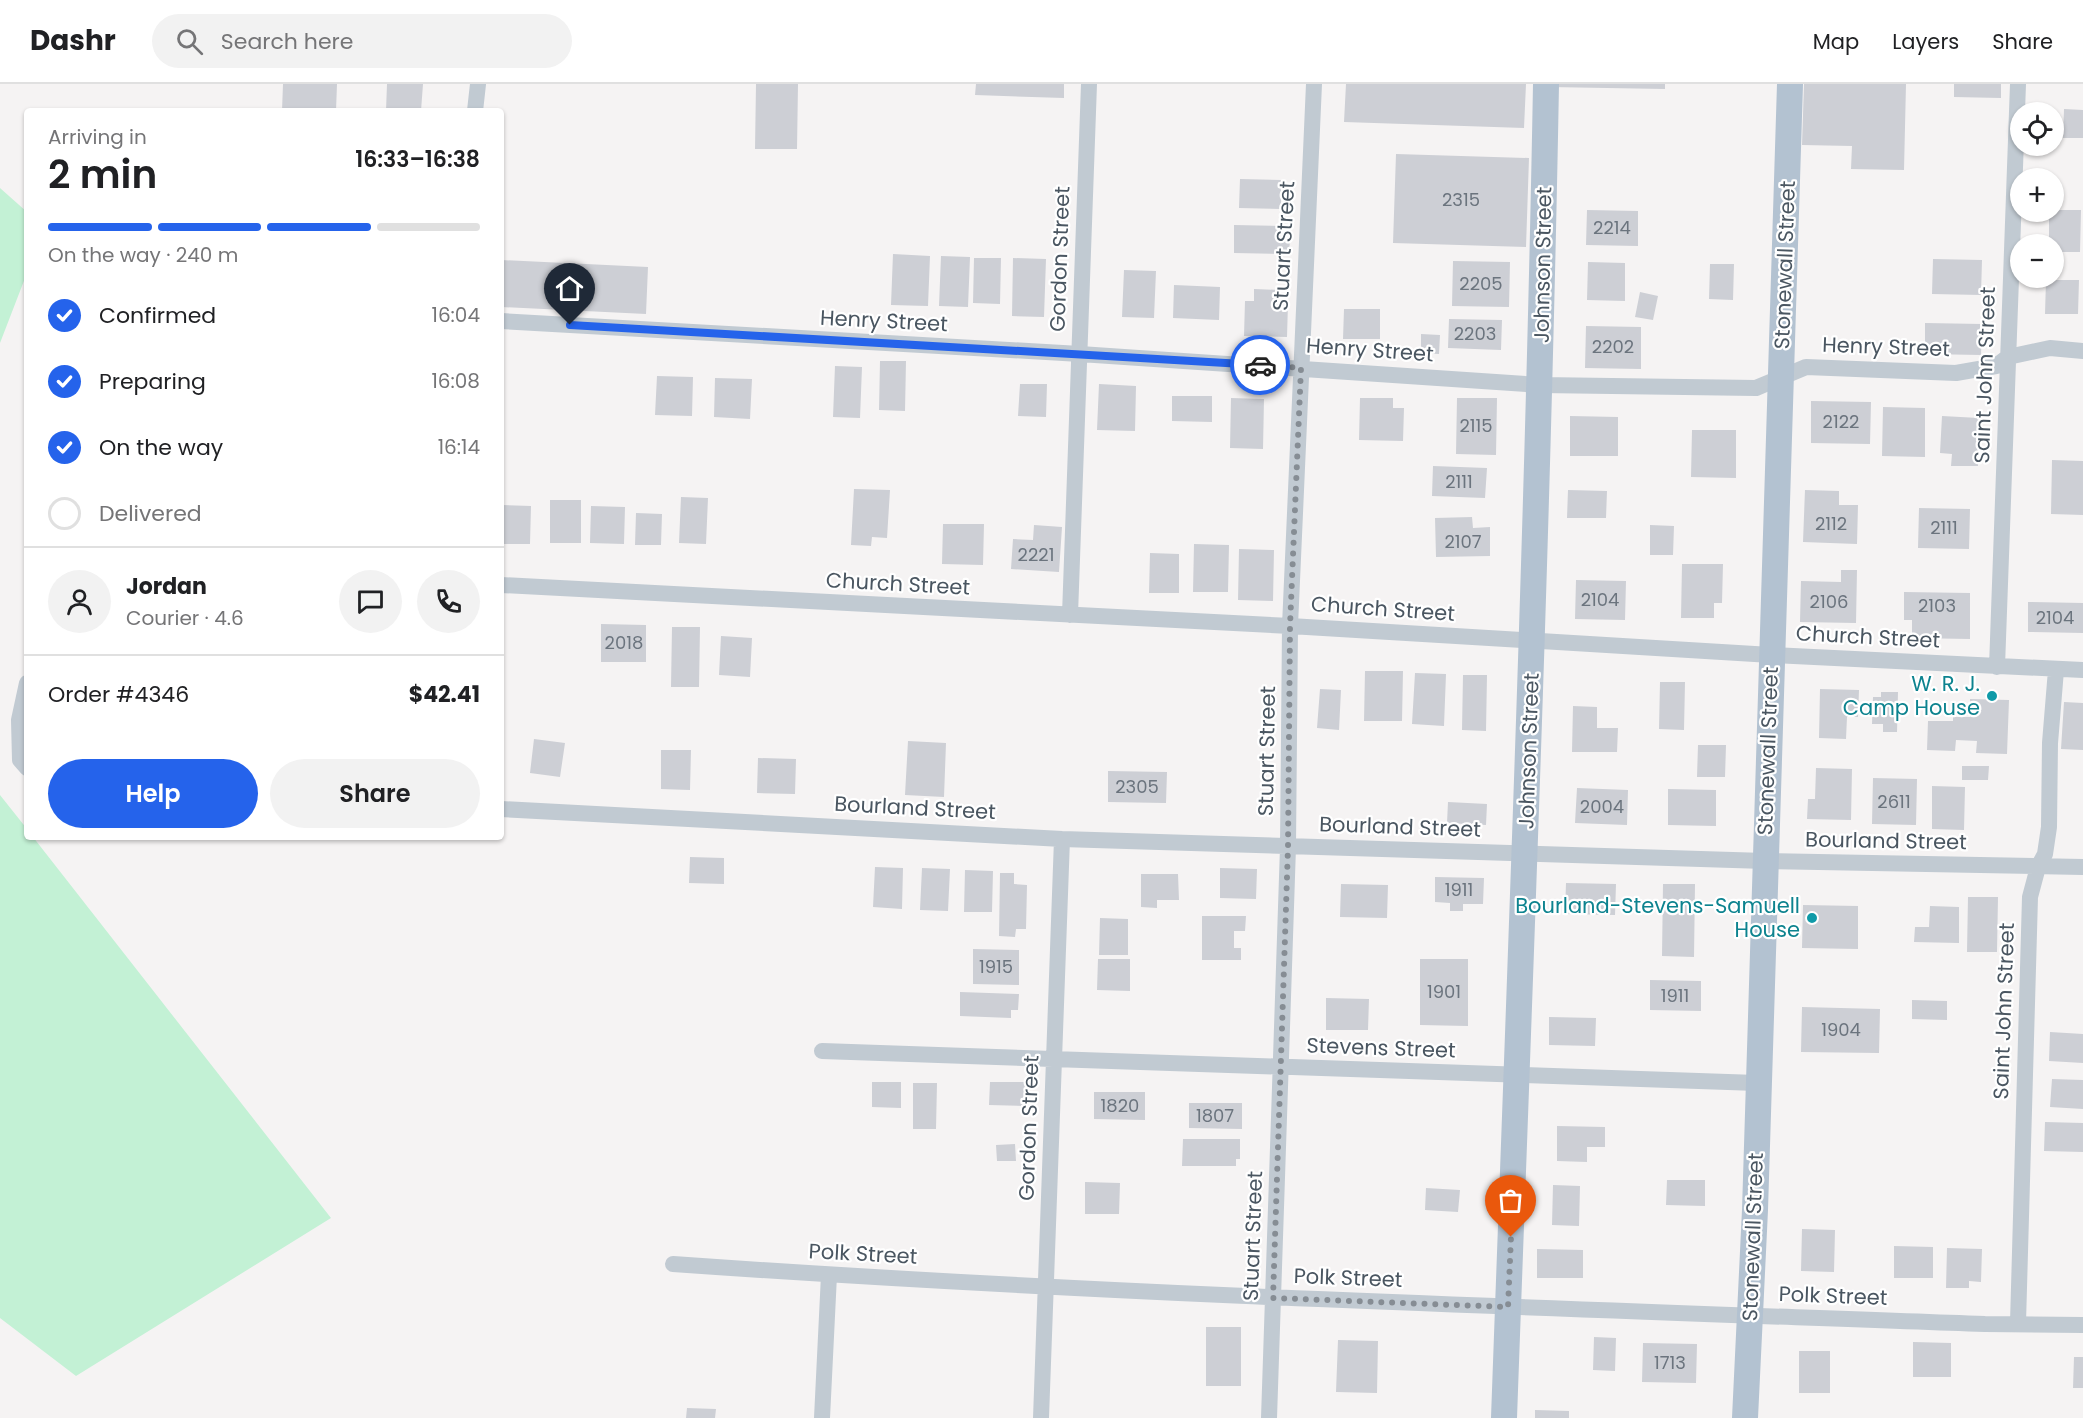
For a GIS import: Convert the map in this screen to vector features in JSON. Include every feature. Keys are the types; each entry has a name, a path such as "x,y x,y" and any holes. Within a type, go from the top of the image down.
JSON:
{"main road":[{"name":"Johnson Street","path":"1504,1418 1533,641 1546,84"},
{"name":"Stonewall Street","path":"1745,1418 1755,1210 1757,1083 1790,84"}],"street":[{"path":"476,108 478,84"},
{"name":"Gordon Street","path":"1070,615 1089,84"},
{"name":"Stuart Street","path":"1269,1418 1288,847 1290,626 1314,84"},
{"name":"Saint John Street","path":"1997,667 2018,84"},
{"name":"Henry Street","path":"504,321 1080,354 1540,385 1756,388 1806,367 1956,373 1996,366 2008,357 2050,348 2083,351"},
{"name":"Church Street","path":"504,585 2083,670"},
{"name":"Saint John Street","path":"2018,1323 2030,897 2038,867 2044,855 2049,827 2050,743 2056,670"},
{"path":"24,697 19,720 20,760 24,765"},
{"name":"Bourland Street","path":"504,809 1062,839 1765,861 2083,867"},
{"name":"Gordon Street","path":"1041,1418 1062,839"},
{"name":"Stevens Street","path":"822,1051 1757,1083"},
{"name":"Polk Street","path":"673,1264 829,1275 1273,1298 1985,1324 2018,1323"},
{"path":"822,1418 829,1275"},
{"path":"2018,1323 2083,1325"}],"green space":[{"path":"0,188 24,209 24,281 0,343"},
{"path":"0,795 24,825 24,840 35,840 331,1218 76,1376 0,1318"}],"building":[{"path":"283,84 337,84 336,108 282,108"},
{"path":"387,84 423,84 421,108 386,108"},
{"path":"756,84 798,84 797,149 755,149"},
{"path":"976,84 1064,84 1064,98 975,95"},
{"path":"1346,84 1526,84 1524,128 1344,122"},
{"path":"1549,84 1665,84 1665,89 1549,87"},
{"path":"1804,84 1906,84 1904,170 1851,169 1852,146 1802,145"},
{"path":"1954,84 2001,84 2001,98 1954,97"},
{"path":"2064,109 2083,110 2083,138 2064,138"},
{"path":"1396,154 1529,158 1526,247 1393,243"},
{"path":"1240,179 1281,180 1281,209 1239,208"},
{"path":"1587,210 1638,211 1638,246 1586,245"},
{"path":"2064,210 2081,210 2080,252 2064,252 2064,234 2049,234 2049,222 2064,222"},
{"path":"1234,225 1281,226 1281,239 1290,239 1289,254 1234,253"},
{"path":"893,254 930,256 928,306 891,305"},
{"path":"941,256 970,257 968,307 939,306"},
{"path":"974,258 1001,258 1000,304 973,303"},
{"path":"1013,258 1046,259 1044,317 1012,316"},
{"path":"1933,259 1982,260 1981,295 1932,294"},
{"path":"504,260 648,267 646,314 504,307"},
{"path":"1453,261 1510,262 1509,307 1452,306"},
{"path":"1588,262 1625,263 1625,301 1587,300"},
{"path":"1710,264 1734,264 1733,300 1709,299"},
{"path":"1124,270 1156,271 1154,318 1122,317"},
{"path":"2064,280 2079,280 2078,314 2045,314 2046,288 2064,288"},
{"path":"1174,285 1220,287 1219,320 1173,318"},
{"path":"1254,289 1280,290 1280,303 1288,303 1287,337 1244,336 1245,301 1254,301"},
{"path":"1640,292 1658,296 1653,320 1635,317"},
{"path":"1344,309 1380,309 1380,339 1343,339"},
{"path":"1449,319 1502,320 1501,350 1448,348"},
{"path":"1925,323 1982,324 1981,355 1925,354"},
{"path":"1586,326 1641,327 1641,369 1585,368"},
{"path":"1421,334 1440,335 1439,354 1421,353"},
{"path":"880,361 906,361 905,411 879,410"},
{"path":"835,366 862,367 860,418 833,417"},
{"path":"657,376 693,377 692,416 655,415"},
{"path":"715,378 752,379 750,419 714,417"},
{"path":"1020,384 1047,384 1046,417 1018,416"},
{"path":"1099,384 1136,386 1135,431 1097,430"},
{"path":"1172,396 1212,396 1212,422 1172,421"},
{"path":"1231,398 1264,399 1263,449 1230,448"},
{"path":"1360,398 1393,398 1393,408 1404,408 1403,441 1359,440"},
{"path":"1457,398 1497,398 1496,455 1456,454"},
{"path":"1811,401 1871,402 1870,444 1811,443"},
{"path":"1883,407 1925,408 1925,457 1882,456"},
{"path":"1570,416 1618,417 1618,456 1570,456"},
{"path":"1942,416 1979,418 1978,466 1951,466 1952,454 1940,453"},
{"path":"1692,430 1736,430 1736,478 1691,477"},
{"path":"2052,460 2083,461 2083,515 2051,514"},
{"path":"1433,466 1487,468 1485,498 1432,496"},
{"path":"854,489 890,490 887,538 872,537 871,546 851,545"},
{"path":"1568,490 1607,491 1606,518 1567,518"},
{"path":"1805,490 1839,491 1839,505 1858,505 1857,544 1803,542"},
{"path":"681,497 708,498 706,544 679,543"},
{"path":"550,500 581,500 581,543 550,543"},
{"path":"504,505 531,506 530,544 504,544"},
{"path":"591,506 625,507 624,544 590,543"},
{"path":"1919,508 1970,509 1969,549 1918,548"},
{"path":"636,513 662,514 661,545 635,545"},
{"path":"1472,517 1473,528 1490,527 1490,556 1436,557 1435,518"},
{"path":"943,524 984,524 983,565 942,564"},
{"path":"1034,525 1062,527 1059,572 1011,569 1013,539 1033,540"},
{"path":"1650,525 1674,526 1673,555 1650,555"},
{"path":"1194,544 1229,545 1228,592 1193,592"},
{"path":"1239,549 1274,550 1273,601 1238,600"},
{"path":"1150,553 1179,554 1179,593 1149,593"},
{"path":"1682,564 1723,564 1722,603 1714,603 1714,618 1681,618"},
{"path":"1841,570 1857,570 1856,623 1800,622 1801,581 1841,582"},
{"path":"1576,580 1626,581 1625,620 1575,619"},
{"path":"1904,592 1970,593 1970,639 1912,638 1912,620 1904,620"},
{"path":"2028,602 2083,603 2083,633 2028,632"},
{"path":"601,624 646,625 646,662 601,662"},
{"path":"672,627 700,627 699,687 671,687"},
{"path":"721,636 752,638 750,677 719,675"},
{"path":"1365,671 1403,671 1402,721 1364,721"},
{"path":"1415,673 1446,674 1444,726 1412,724"},
{"path":"1463,675 1487,675 1486,731 1462,730"},
{"path":"1660,682 1685,682 1684,730 1659,729"},
{"path":"1320,689 1341,690 1339,730 1317,728"},
{"path":"1820,689 1859,690 1858,717 1847,717 1846,739 1819,738"},
{"path":"1881,692 1898,692 1897,732 1883,732 1883,724 1872,724 1873,697 1881,697"},
{"path":"1970,699 2009,700 2007,754 1976,753 1977,741 1956,740 1955,751 1927,750 1928,721 1953,721 1953,717 1970,717"},
{"path":"2064,702 2083,703 2083,750 2061,749"},
{"path":"1573,706 1597,707 1597,728 1618,728 1617,752 1572,752"},
{"path":"534,739 565,743 560,777 530,773"},
{"path":"908,741 946,743 944,797 905,795"},
{"path":"1698,745 1726,745 1725,777 1697,777"},
{"path":"661,750 691,750 690,790 661,789"},
{"path":"758,758 796,759 795,794 757,793"},
{"path":"1962,766 1989,766 1988,780 1962,780"},
{"path":"1816,768 1852,769 1851,820 1807,819 1808,799 1815,799"},
{"path":"1108,771 1167,772 1166,803 1108,802"},
{"path":"1873,778 1917,779 1916,825 1872,824"},
{"path":"1932,786 1965,787 1964,830 1932,829"},
{"path":"1577,788 1628,790 1627,825 1575,823"},
{"path":"1668,789 1716,790 1716,826 1668,825"},
{"path":"1448,802 1487,804 1486,825 1447,823"},
{"path":"690,857 724,858 724,884 689,883"},
{"path":"875,867 903,868 902,909 873,907"},
{"path":"922,868 950,869 948,911 920,910"},
{"path":"1220,868 1257,869 1256,899 1220,898"},
{"path":"965,870 993,871 992,912 964,912"},
{"path":"1000,873 1014,873 1014,884 1027,885 1026,929 1016,929 1015,937 999,936"},
{"path":"1141,874 1178,874 1179,900 1157,900 1157,908 1141,907"},
{"path":"1435,877 1484,878 1483,904 1463,904 1463,911 1450,911 1450,903 1435,902"},
{"path":"1566,883 1616,884 1615,915 1565,914"},
{"path":"1341,884 1388,885 1387,918 1340,917"},
{"path":"1663,884 1695,884 1694,957 1662,956"},
{"path":"1968,897 1998,897 1997,952 1967,952"},
{"path":"1803,905 1858,906 1858,949 1802,948"},
{"path":"1930,906 1959,907 1959,943 1914,942 1915,927 1929,927"},
{"path":"1202,916 1246,916 1245,931 1234,931 1234,948 1241,948 1241,960 1202,960"},
{"path":"1100,918 1128,919 1128,955 1099,955"},
{"path":"973,949 1019,950 1019,985 973,984"},
{"path":"1098,959 1130,959 1130,991 1097,990"},
{"path":"1420,959 1468,959 1468,1026 1420,1025"},
{"path":"1650,980 1701,981 1701,1011 1650,1010"},
{"path":"960,992 1019,994 1018,1010 1011,1010 1011,1018 960,1016"},
{"path":"1326,998 1369,999 1368,1030 1326,1030"},
{"path":"1912,1000 1947,1001 1947,1020 1912,1019"},
{"path":"1802,1007 1880,1009 1879,1053 1801,1052"},
{"path":"1549,1017 1596,1018 1595,1046 1549,1045"},
{"path":"2050,1032 2083,1034 2083,1063 2049,1061"},
{"path":"2052,1079 2083,1080 2083,1109 2050,1107"},
{"path":"872,1082 901,1082 901,1108 872,1107"},
{"path":"990,1082 1030,1082 1029,1106 989,1105"},
{"path":"913,1083 937,1083 936,1129 913,1129"},
{"path":"1094,1092 1145,1092 1145,1120 1094,1119"},
{"path":"1189,1103 1242,1103 1242,1129 1189,1128"},
{"path":"2045,1122 2083,1123 2083,1152 2044,1151"},
{"path":"1557,1126 1605,1127 1605,1147 1587,1147 1587,1162 1557,1161"},
{"path":"1183,1139 1240,1139 1240,1159 1236,1159 1236,1166 1182,1166"},
{"path":"1015,1144 1016,1161 997,1161 996,1145"},
{"path":"1667,1180 1705,1180 1705,1206 1666,1205"},
{"path":"1085,1182 1120,1183 1119,1214 1085,1214"},
{"path":"1553,1185 1580,1186 1579,1226 1552,1225"},
{"path":"1426,1188 1460,1190 1458,1212 1425,1210"},
{"path":"1802,1229 1835,1230 1834,1272 1801,1271"},
{"path":"1894,1246 1933,1247 1933,1278 1894,1278"},
{"path":"1947,1248 1982,1249 1981,1282 1969,1281 1969,1288 1946,1288"},
{"path":"1537,1249 1583,1250 1583,1278 1537,1278"},
{"path":"1206,1327 1241,1327 1241,1386 1206,1386"},
{"path":"1594,1337 1616,1338 1615,1371 1593,1370"},
{"path":"1338,1340 1378,1341 1377,1393 1336,1392"},
{"path":"1913,1342 1951,1343 1951,1377 1913,1377"},
{"path":"1643,1343 1697,1344 1696,1383 1642,1382"},
{"path":"1799,1351 1830,1351 1830,1393 1799,1393"},
{"path":"2074,1357 2083,1357 2083,1388 2073,1388"},
{"path":"687,1408 716,1409 715,1418 686,1418"},
{"path":"1535,1410 1569,1411 1569,1418 1535,1418"}],"way so far":[{"path":"1260,365 1301,368 1290,626 1288,847 1273,1298 1508,1307 1511,1237"}],"place":[{"name":"W. R. J. Camp House","path":"1992,696"},
{"name":"Bourland-Stevens-Samuell House","path":"1812,918"}],"route":[{"path":"570,325 1260,365"}]}
